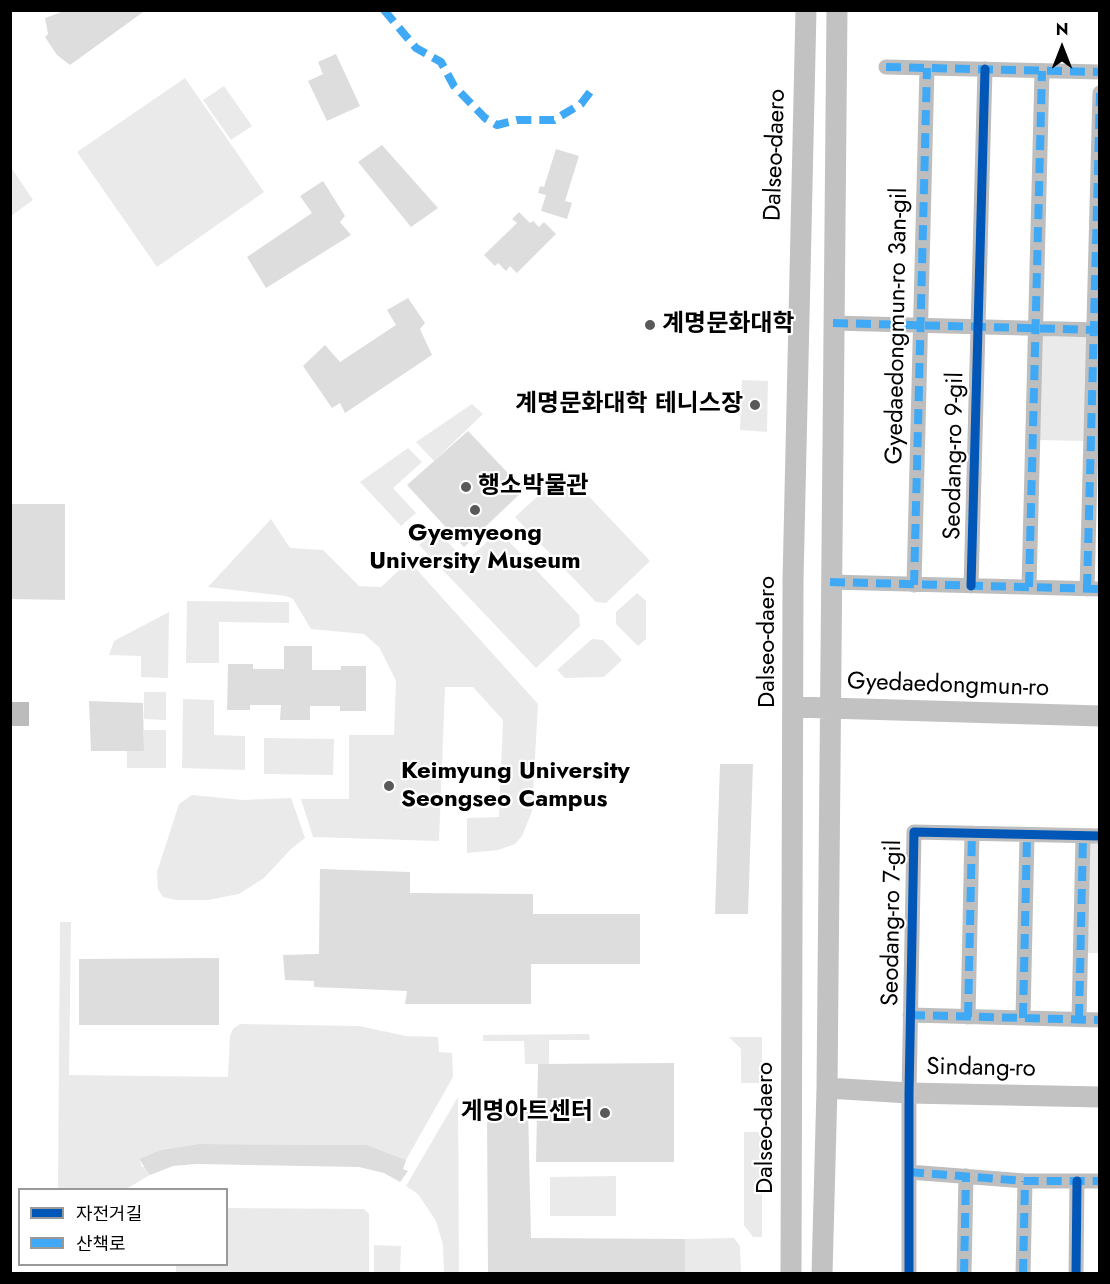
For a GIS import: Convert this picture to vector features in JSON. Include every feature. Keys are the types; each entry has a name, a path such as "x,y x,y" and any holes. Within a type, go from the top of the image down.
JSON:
{"main road":[{"name":"Dalseo-daero","path":"791,1274 797,321 806,10"},
{"path":"822,1274 837,10"},
{"name":"Gyedaedongmun-ro","path":"794,707 1100,716"},
{"name":"Sindang-ro","path":"826,1088 909,1093 1100,1096"}],"street":[{"path":"886,67 1100,72"},
{"name":"Gyedaedongmun-ro 3an-gil","path":"914,585 927,68"},
{"path":"978,326 985,69"},
{"path":"1029,587 1042,71"},
{"path":"830,582 1093,589 1100,93"},
{"path":"833,323 1096,329"},
{"name":"Seodang-ro 9-gil","path":"971,586 978,326"},
{"name":"Seodang-ro 7-gil","path":"1100,836 914,832 910,1015 1100,1020"},
{"path":"968,1017 972,833"},
{"path":"1023,1018 1027,835"},
{"path":"1079,1019 1083,836"},
{"path":"909,1274 910,1015"},
{"path":"909,1172 1026,1180 1100,1181"},
{"path":"964,1274 966,1176"},
{"path":"1023,1274 1026,1180"},
{"path":"1076,1274 1077,1181"}],"shaded area":[{"path":"185,78 264,192 157,267 77,152"},
{"path":"224,86 252,126 231,140 203,100"},
{"path":"11,167 33,200 10,216"},
{"path":"1040,336 1089,337 1086,441 1036,440"},
{"name":"계명문화대학 테니스장","path":"742,380 768,381 767,432 740,430"},
{"path":"472,404 483,414 434,461 416,442"},
{"path":"408,448 422,462 393,488 416,513 401,526 360,482"},
{"path":"565,471 650,561 606,603 596,602 515,517"},
{"path":"271,519 290,548 323,550 359,586 381,587 409,561 538,704 532,811 522,836 515,844 498,850 467,853 467,818 499,817 503,720 473,687 445,687 439,841 313,837 301,799 349,799 349,735 394,735 396,681 379,647 364,634 311,629 293,599 286,596 208,587"},
{"path":"436,530 466,561 499,531 579,615 580,626 536,668 419,545"},
{"path":"637,593 646,601 646,639 638,646 616,624 616,612"},
{"path":"187,601 289,602 289,623 219,622 219,663 186,663"},
{"path":"169,612 168,678 141,677 141,656 109,655 114,641"},
{"path":"592,639 603,640 622,660 604,677 565,678 557,670"},
{"path":"144,692 166,692 166,720 144,719"},
{"path":"183,699 214,700 214,735 245,736 245,770 182,768"},
{"path":"11,702 29,702 29,726 11,726"},
{"path":"144,730 166,730 166,768 127,768 127,751 144,751"},
{"path":"264,738 334,739 333,775 264,774"},
{"path":"192,795 242,800 291,798 305,838 291,849 264,878 239,894 208,900 176,900 163,897 158,889 157,872 179,804"},
{"path":"1086,839 1099,840 1099,953 1084,953"},
{"path":"60,922 71,922 69,1075 228,1077 230,1036 233,1029 240,1024 359,1026 406,1036 438,1037 439,1052 452,1053 453,1077 406,1160 367,1145 198,1144 160,1150 139,1159 142,1167 146,1166 150,1175 128,1188 58,1188"},
{"path":"589,1034 590,1040 549,1040 549,1064 525,1064 524,1041 483,1041 483,1035"},
{"path":"729,1037 762,1037 762,1083 741,1083 741,1049"},
{"path":"458,1097 459,1273 444,1273 443,1245 436,1221 418,1194 406,1186"},
{"path":"744,1132 762,1132 762,1237 753,1237 744,1225"},
{"path":"616,1176 616,1216 550,1216 550,1177"},
{"path":"228,1208 364,1209 369,1214 369,1273 176,1273 176,1266 228,1266"},
{"path":"734,1238 740,1246 741,1273 685,1274 685,1239"},
{"path":"374,1245 401,1246 400,1273 374,1273"}],"building":[{"path":"67,10 146,10 70,65 57,55 45,37 48,34 45,18"},
{"path":"336,54 360,106 327,121 308,81 323,74 318,62"},
{"path":"382,145 438,208 411,227 358,162"},
{"path":"556,149 579,156 565,201 572,203 567,219 541,211 546,195 538,193 540,186 544,187"},
{"path":"323,181 345,216 340,222 351,235 266,288 247,257 312,213 300,196"},
{"path":"519,212 530,223 533,221 539,227 544,222 556,234 517,273 510,266 506,271 498,263 495,266 484,255 517,223 512,219"},
{"path":"408,298 425,323 420,329 432,355 345,413 340,403 332,408 303,366 325,345 340,362 396,325 387,310"},
{"name":"행소박물관","path":"468,431 524,490 464,547 407,485"},
{"path":"10,504 65,504 65,600 10,599"},
{"path":"284,646 312,646 312,670 341,670 341,666 366,666 366,711 340,711 340,706 310,706 310,720 280,720 281,705 250,705 250,710 227,710 228,664 253,664 253,669 284,669"},
{"path":"89,701 143,703 144,751 91,751"},
{"path":"720,764 753,764 748,914 715,914"},
{"path":"320,869 410,872 410,893 533,894 533,914 640,914 640,964 531,964 531,1004 405,1004 407,991 314,987 314,981 285,980 283,955 319,954"},
{"path":"219,958 219,1025 79,1025 79,959"},
{"name":"게명아트센터","path":"674,1063 674,1162 536,1162 538,1064"},
{"path":"487,1107 528,1107 531,1238 685,1239 685,1274 488,1274"},
{"path":"198,1144 367,1145 406,1160 403,1169 408,1171 400,1182 384,1173 359,1167 196,1164 173,1166 150,1175 139,1159 160,1150"}],"marked path":[{"path":"384,10 416,48 441,62 454,86 485,118 497,125 517,120 554,120 581,104 593,88"},
{"path":"886,67 1100,72"},
{"path":"914,585 927,68"},
{"path":"1029,587 1042,71"},
{"path":"1087,589 1100,93"},
{"path":"833,323 1100,330"},
{"path":"830,582 1100,589"},
{"path":"968,1017 972,833"},
{"path":"1023,1018 1027,835"},
{"path":"1079,1019 1083,836"},
{"path":"910,1015 1100,1020"},
{"path":"909,1172 1025,1181 1100,1181"},
{"path":"964,1274 966,1176"},
{"path":"1023,1274 1025,1181"}],"cycle path":[{"path":"971,586 985,69"},
{"path":"909,1274 909,1093 914,832 1100,836"},
{"path":"1076,1274 1077,1181"}],"place":[{"name":"계명문화대학","path":"650,325"},
{"name":"계명문화대학 테니스장","path":"755,405"},
{"name":"행소박물관","path":"466,487"},
{"name":"Gyemyeong University Museum","path":"475,510"},
{"name":"Keimyung University Seongseo Campus","path":"389,786"},
{"name":"게명아트센터","path":"605,1113"}]}
